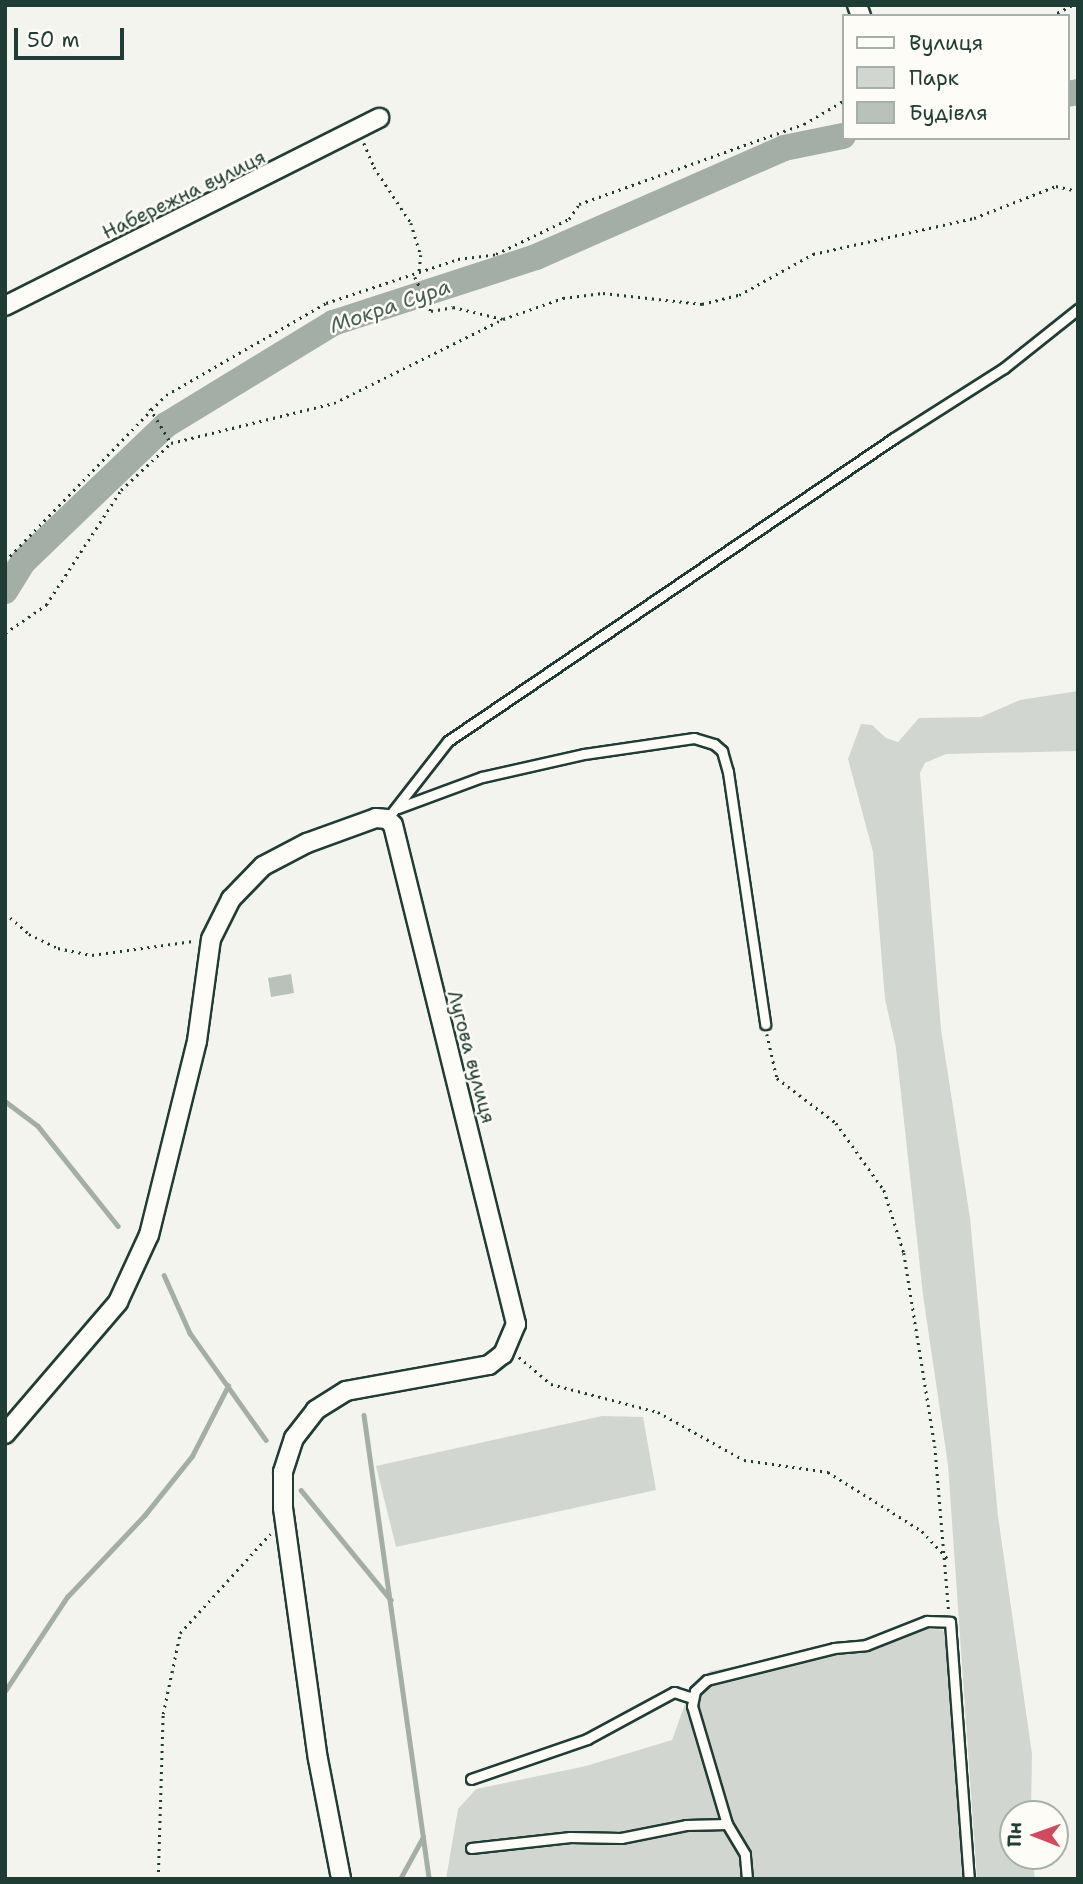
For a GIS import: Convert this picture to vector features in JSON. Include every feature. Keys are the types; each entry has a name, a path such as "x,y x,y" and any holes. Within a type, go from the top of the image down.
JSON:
{"street":[{"name":"Набережна вулиця","path":"5,306 359,131 379,118"},
{"path":"5,1434 118,1302 149,1235 197,1041 211,939 232,899 263,866 307,843 393,814"},
{"name":"Лугова вулиця","path":"393,814 393,825 514,1307 516,1324 507,1347"},
{"path":"341,1879 316,1746 284,1508 283,1472 294,1438 316,1410 346,1391 473,1370 489,1364 507,1347"}],"lane":[{"path":"393,814 448,741 894,438 1004,368 1078,309"},
{"path":"393,814 482,777 584,754 694,738 714,744 722,751 731,786 765,1024"},
{"path":"692,1698 707,1680 834,1648 866,1645 927,1621 950,1622 969,1879"},
{"path":"471,1779 587,1739 674,1692 692,1698"},
{"path":"692,1698 727,1824 745,1854 747,1879"},
{"path":"471,1848 570,1837 621,1838 686,1825 727,1824"}],"path":[{"path":"1055,14 1073,5"},
{"path":"5,561 150,408 166,395 326,303 417,276 458,259 496,254 569,219 579,204 804,124 842,102"},
{"path":"359,131 374,167 411,223 421,255 417,276 431,311 453,307 503,319"},
{"path":"5,634 47,605 121,490 171,443 334,403 503,319 563,299 603,293 702,304 739,295 813,254 974,218 1056,186 1078,191"},
{"path":"150,408 171,443"},
{"path":"5,913 29,934 58,948 92,955 211,939"},
{"path":"765,1024 777,1078 836,1123 884,1190 904,1253 935,1446 947,1558 950,1622"},
{"path":"507,1347 551,1384 657,1412 744,1460 828,1472 922,1531 947,1558"},
{"path":"158,1879 163,1714 180,1633 271,1531"}],"green space":[{"path":"1078,691 1078,751 946,754 925,763 920,773 941,1029 970,1218 998,1516 1032,1754 1031,1800 999,1800 999,1870 1034,1870 1035,1879 977,1879 948,1465 923,1295 896,1048 885,999 873,852 848,759 861,724 872,725 886,738 898,742 919,718 981,717 1020,700"},
{"path":"602,1416 643,1417 656,1490 396,1547 376,1466"},
{"path":"927,1628 943,1630 949,1648 964,1879 446,1879 458,1809 476,1789 586,1766 672,1740 690,1690 710,1671 784,1658 816,1646"}],"building":[{"path":"291,974 294,993 271,997 268,978"}],"waterway":[{"name":"Мокра Сура","path":"1069,94 1078,92"},
{"name":"Мокра Сура","path":"5,591 24,561 166,425 333,323 536,257 784,148 842,136"},
{"path":"5,1101 38,1126 118,1226"},
{"path":"164,1275 190,1333 266,1440"},
{"path":"5,1691 67,1597 144,1516 192,1456 228,1386"},
{"path":"364,1415 429,1879"},
{"path":"301,1490 391,1600"},
{"path":"400,1879 423,1837"}]}
